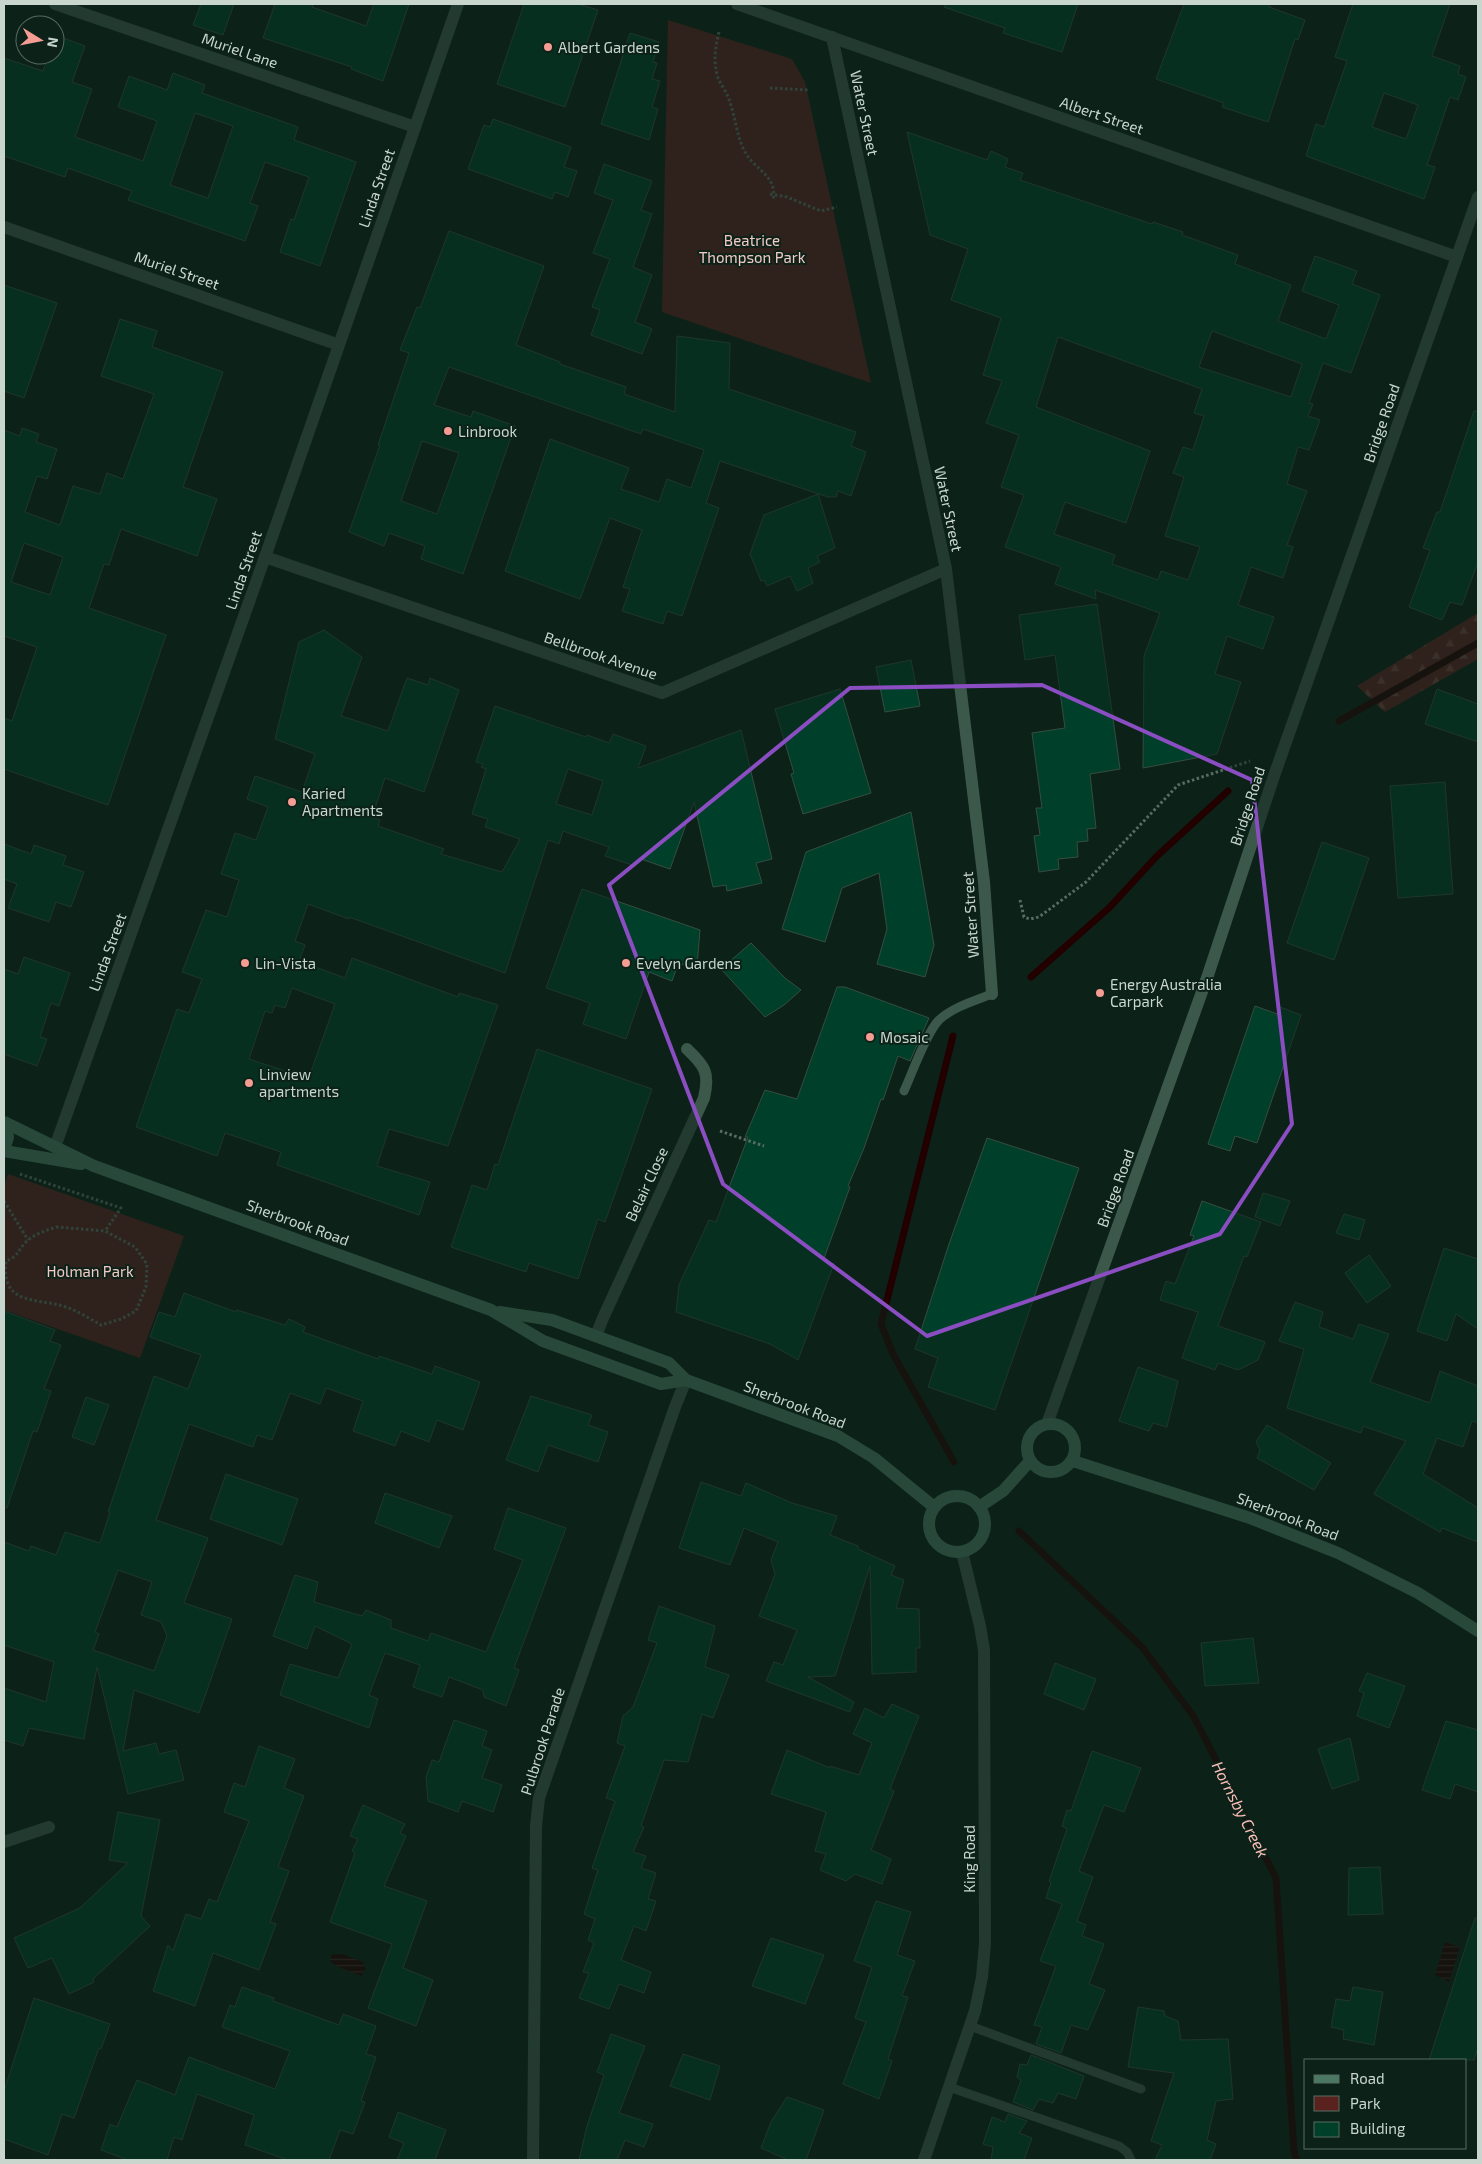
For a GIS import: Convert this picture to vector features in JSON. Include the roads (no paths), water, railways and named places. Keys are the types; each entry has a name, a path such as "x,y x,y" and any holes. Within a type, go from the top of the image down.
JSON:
{"main road":[{"name":"Sherbrook Road","path":"4,1122 94,1166 491,1310 552,1320 669,1363 686,1380 838,1436 874,1458 934,1507"},
{"name":"Sherbrook Road","path":"4,1122 8,1136 4,1150 94,1166"},
{"name":"Sherbrook Road","path":"491,1310 543,1341 652,1381 661,1384 686,1380"},
{"path":"1047,1424 1062,1426 1073,1438 1076,1445 1073,1461 1067,1467 1052,1473 1036,1468 1030,1461 1027,1446 1033,1432 1047,1424"},
{"path":"979,1507 1003,1491 1030,1461"},
{"name":"Sherbrook Road","path":"1073,1461 1250,1518 1338,1553 1418,1593 1478,1631"},
{"path":"956,1496 972,1500 984,1516 983,1534 971,1548 962,1552 952,1552 943,1549 936,1543 929,1525 934,1507 948,1497 956,1496"}],"street":[{"name":"Muriel Lane","path":"55,4 415,128"},
{"name":"Linda Street","path":"55,1147 265,556 458,4"},
{"name":"Albert Street","path":"738,4 1457,257"},
{"name":"Water Street","path":"832,37 946,569 984,882 992,994"},
{"name":"Bridge Road","path":"1047,1424 1208,975 1274,776 1478,197"},
{"name":"Muriel Street","path":"4,227 339,345"},
{"name":"Bellbrook Avenue","path":"265,556 662,694 946,569"},
{"name":"Belair Close","path":"596,1336 704,1098 707,1083 703,1064 687,1049"},
{"name":"Pulbrook Parade","path":"533,2160 536,1826 539,1798 686,1380"},
{"name":"King Road","path":"924,2160 970,2026 982,1977 985,1943 984,1650 962,1552"},
{"path":"4,1842 49,1826"}],"lane":[{"path":"904,1091 927,1040 938,1021 957,1008 992,994"},
{"path":"970,2026 1141,2089"},
{"path":"949,2087 1119,2146 1127,2152 1131,2160"}],"waterway":[{"path":"1339,721 1478,643"},
{"path":"1031,977 1110,907 1156,857 1228,791"},
{"path":"953,1036 881,1324 893,1354 954,1462"},
{"name":"Hornsby Creek","path":"1019,1531 1142,1647 1194,1717 1276,1878 1294,2152 1297,2160"}],"place":[{"name":"Albert Gardens","path":"548,47"},
{"name":"Linbrook","path":"448,431"},
{"name":"Karied Apartments","path":"292,802"},
{"name":"Lin-Vista","path":"245,963"},
{"name":"Evelyn Gardens","path":"626,963"},
{"name":"Energy Australia Carpark","path":"1100,993"},
{"name":"Mosaic","path":"870,1037"},
{"name":"Linview apartments","path":"249,1083"}],"park label":[{"name":"Beatrice Thompson Park","path":"752,248"},
{"name":"Holman Park","path":"90,1271"}]}
